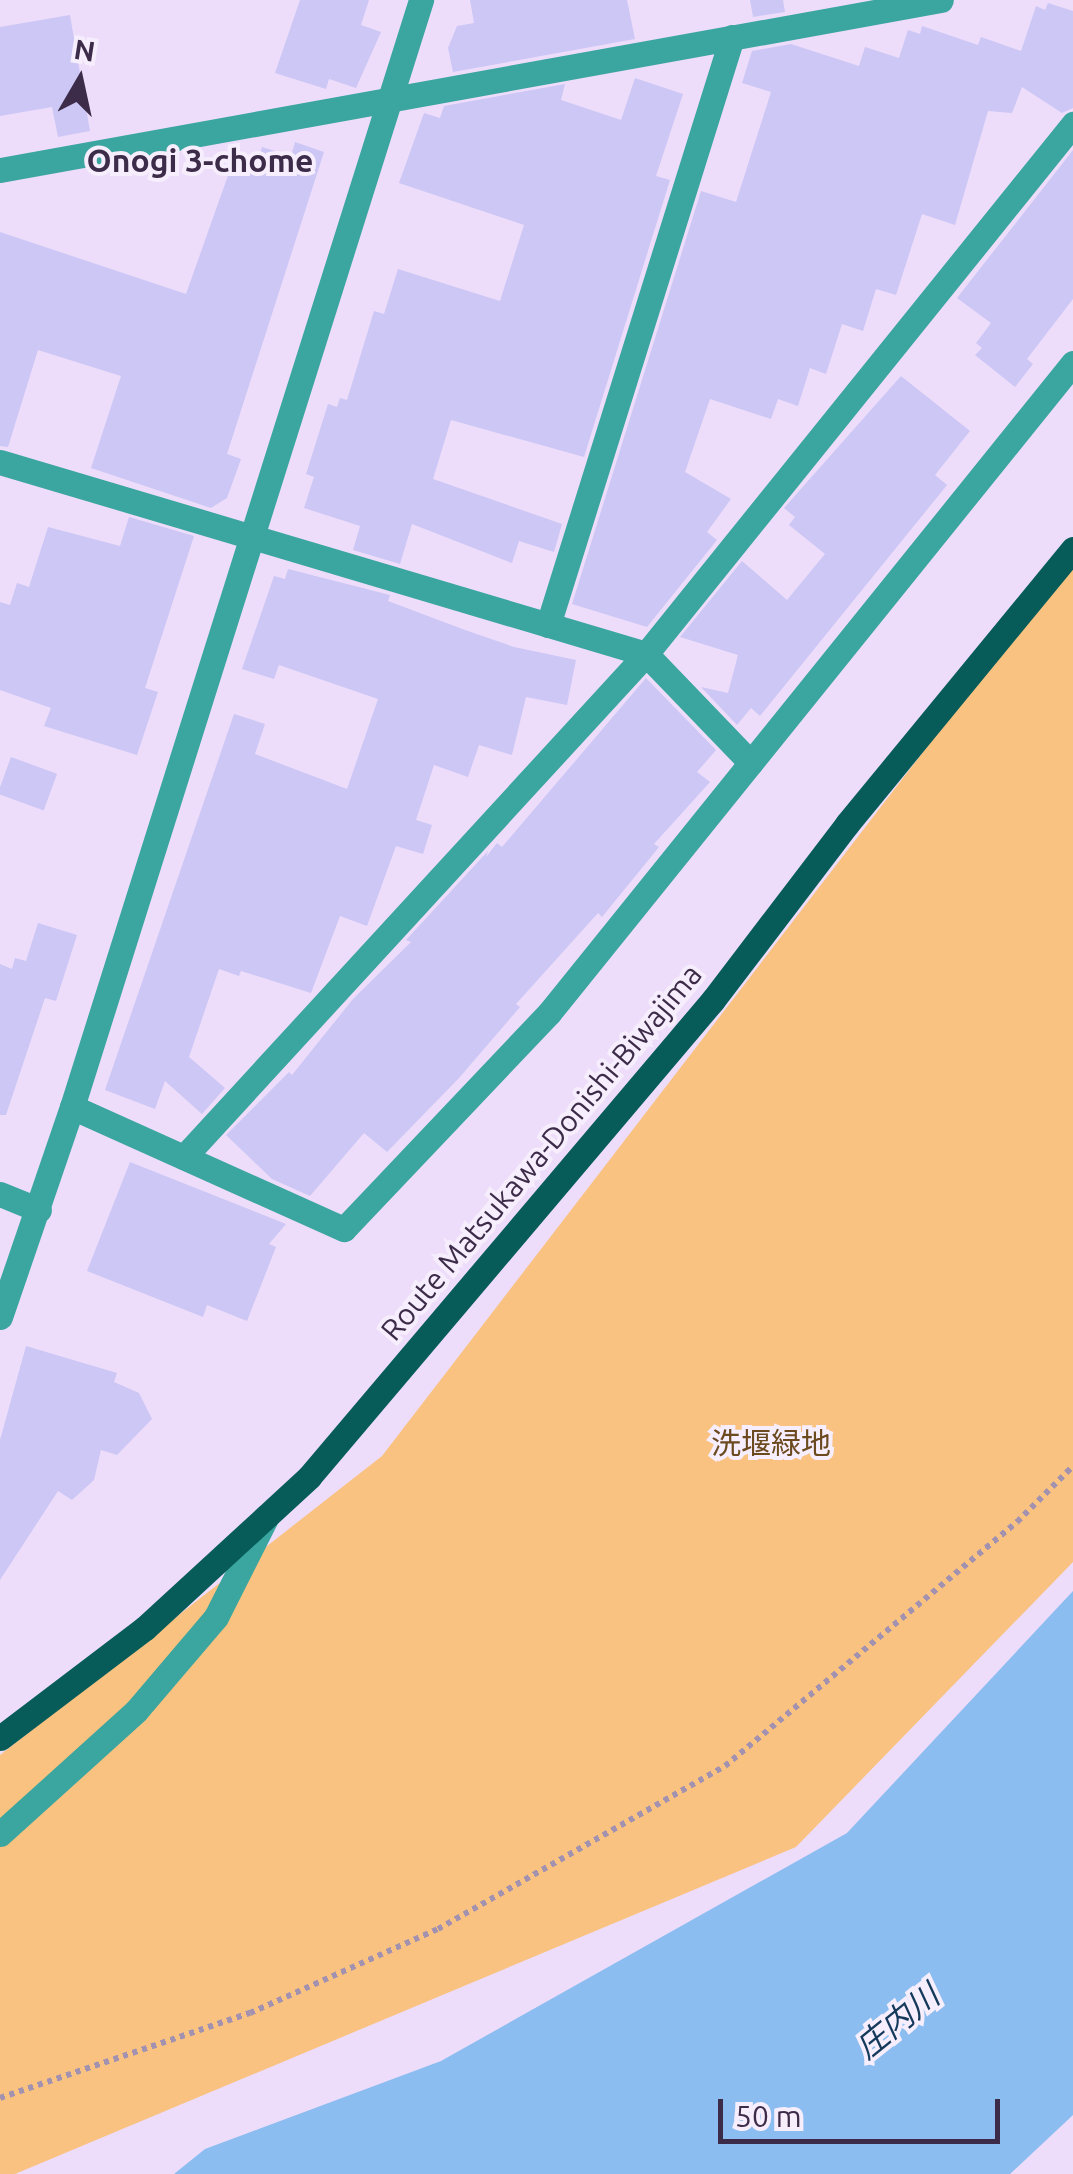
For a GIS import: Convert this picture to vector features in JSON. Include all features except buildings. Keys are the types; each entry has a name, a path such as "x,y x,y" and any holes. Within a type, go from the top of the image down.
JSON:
{"main road":[{"name":"Route Matsukawa-Donishi-Biwajima","path":"0,1738 145,1628 308,1477 700,1014 848,824 1073,550"}],"street":[{"path":"0,1317 72,1108 393,99 420,0"},
{"path":"0,170 941,0"},
{"path":"548,625 732,38"},
{"path":"184,1158 646,654 1073,124"},
{"path":"72,1108 344,1229 549,1014 1073,363"},
{"path":"0,462 646,654 751,763"},
{"path":"0,1194 39,1210"},
{"path":"0,1834 136,1711 216,1617 269,1513"}],"path":[{"path":"0,2098 250,2014 438,1929 725,1766 1017,1522 1073,1466"}],"green space":[{"name":"洗堰緑地","path":"1073,564 1073,1562 796,1847 15,2174 0,2174 0,1755 382,1456 1016,631"}],"water":[{"name":"庄内川","path":"1073,1591 1073,2115 1010,2174 174,2174 205,2149 441,2061 847,1833"}],"district":[{"name":"Onogi 3-chome","path":"200,160"}]}
